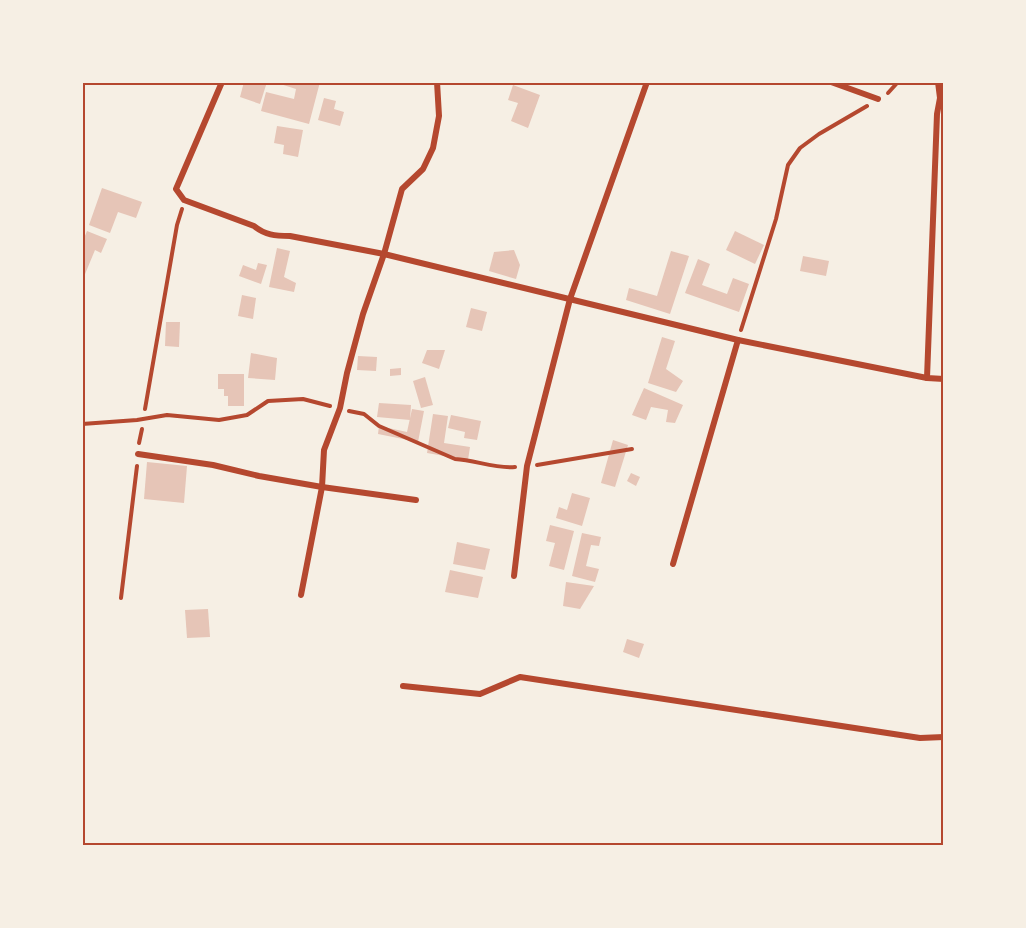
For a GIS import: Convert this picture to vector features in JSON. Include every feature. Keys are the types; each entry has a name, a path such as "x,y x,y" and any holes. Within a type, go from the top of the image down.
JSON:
{"street":[{"path":"222,82 176,189 184,200 276,236 290,236 384,254 738,340 927,378 944,379"},
{"path":"301,595 322,487 324,450 340,408 346,373 402,189 423,169 433,148 439,116 437,82"},
{"path":"514,576 527,466 570,299 647,82"},
{"path":"831,82 878,99"},
{"path":"927,378 937,114 940,98 938,82"},
{"path":"674,564 738,340"},
{"path":"138,454 213,465 322,487 416,500"},
{"path":"404,686 480,694 520,677 920,738 944,737"}],"path":[{"path":"738,340 776,219 788,165 800,148 819,134 890,92 898,82"},
{"path":"145,409 177,225 184,200"},
{"path":"82,424 137,420 167,415 219,420 247,416 268,401 303,399 364,414 379,426 455,459 500,468 549,465 632,449"},
{"path":"121,598 142,429"}],"building":[{"path":"244,82 267,82 260,104 240,97"},
{"path":"274,82 320,82 309,124 261,111 266,92 294,99 296,89"},
{"path":"513,85 540,95 528,128 511,121 518,103 508,100"},
{"path":"324,98 336,101 334,109 344,112 340,126 318,120"},
{"path":"277,126 303,130 298,157 283,154 284,145 274,143"},
{"path":"102,188 142,202 136,218 118,212 110,233 89,225"},
{"path":"87,231 107,239 101,253 95,250 83,279 82,243"},
{"path":"735,231 764,245 755,264 726,250"},
{"path":"277,248 290,251 284,277 296,283 294,292 269,287"},
{"path":"514,250 520,265 516,279 489,271 494,252"},
{"path":"671,251 689,256 670,314 626,300 629,288 657,296"},
{"path":"803,256 829,261 826,276 800,271"},
{"path":"698,259 710,264 702,285 727,294 733,278 749,284 739,312 685,293"},
{"path":"258,263 267,265 261,284 239,276 243,265 256,270"},
{"path":"242,295 256,298 253,319 238,316"},
{"path":"471,308 487,312 482,331 466,327"},
{"path":"166,322 180,322 179,347 165,346"},
{"path":"662,337 675,341 666,369 683,381 676,392 648,383"},
{"path":"427,350 445,350 439,369 422,363"},
{"path":"251,353 277,358 275,380 248,378"},
{"path":"358,356 377,357 376,371 357,370"},
{"path":"401,368 401,375 390,376 390,369"},
{"path":"218,374 244,374 244,406 228,406 228,396 224,396 224,389 218,389"},
{"path":"425,377 433,405 421,408 413,381"},
{"path":"644,388 683,405 675,423 666,422 668,410 651,407 646,420 632,415"},
{"path":"379,403 411,405 410,420 377,417"},
{"path":"412,409 424,411 418,442 378,434 379,426 407,432"},
{"path":"433,414 448,416 444,443 470,447 468,460 427,453"},
{"path":"451,415 481,421 477,440 464,438 465,432 448,428"},
{"path":"613,440 628,445 615,487 601,483"},
{"path":"147,462 187,466 184,503 144,499"},
{"path":"631,473 640,477 636,486 627,481"},
{"path":"572,493 590,498 582,526 556,518 559,507 567,510"},
{"path":"550,525 574,531 564,570 549,566 555,543 546,541"},
{"path":"582,533 601,537 599,546 591,545 586,566 599,569 595,582 572,576"},
{"path":"457,542 490,549 485,570 453,564"},
{"path":"450,570 483,577 478,598 445,592"},
{"path":"566,582 594,586 580,609 563,606"},
{"path":"208,609 210,637 187,638 185,610"},
{"path":"627,639 644,644 639,658 623,652"}]}
